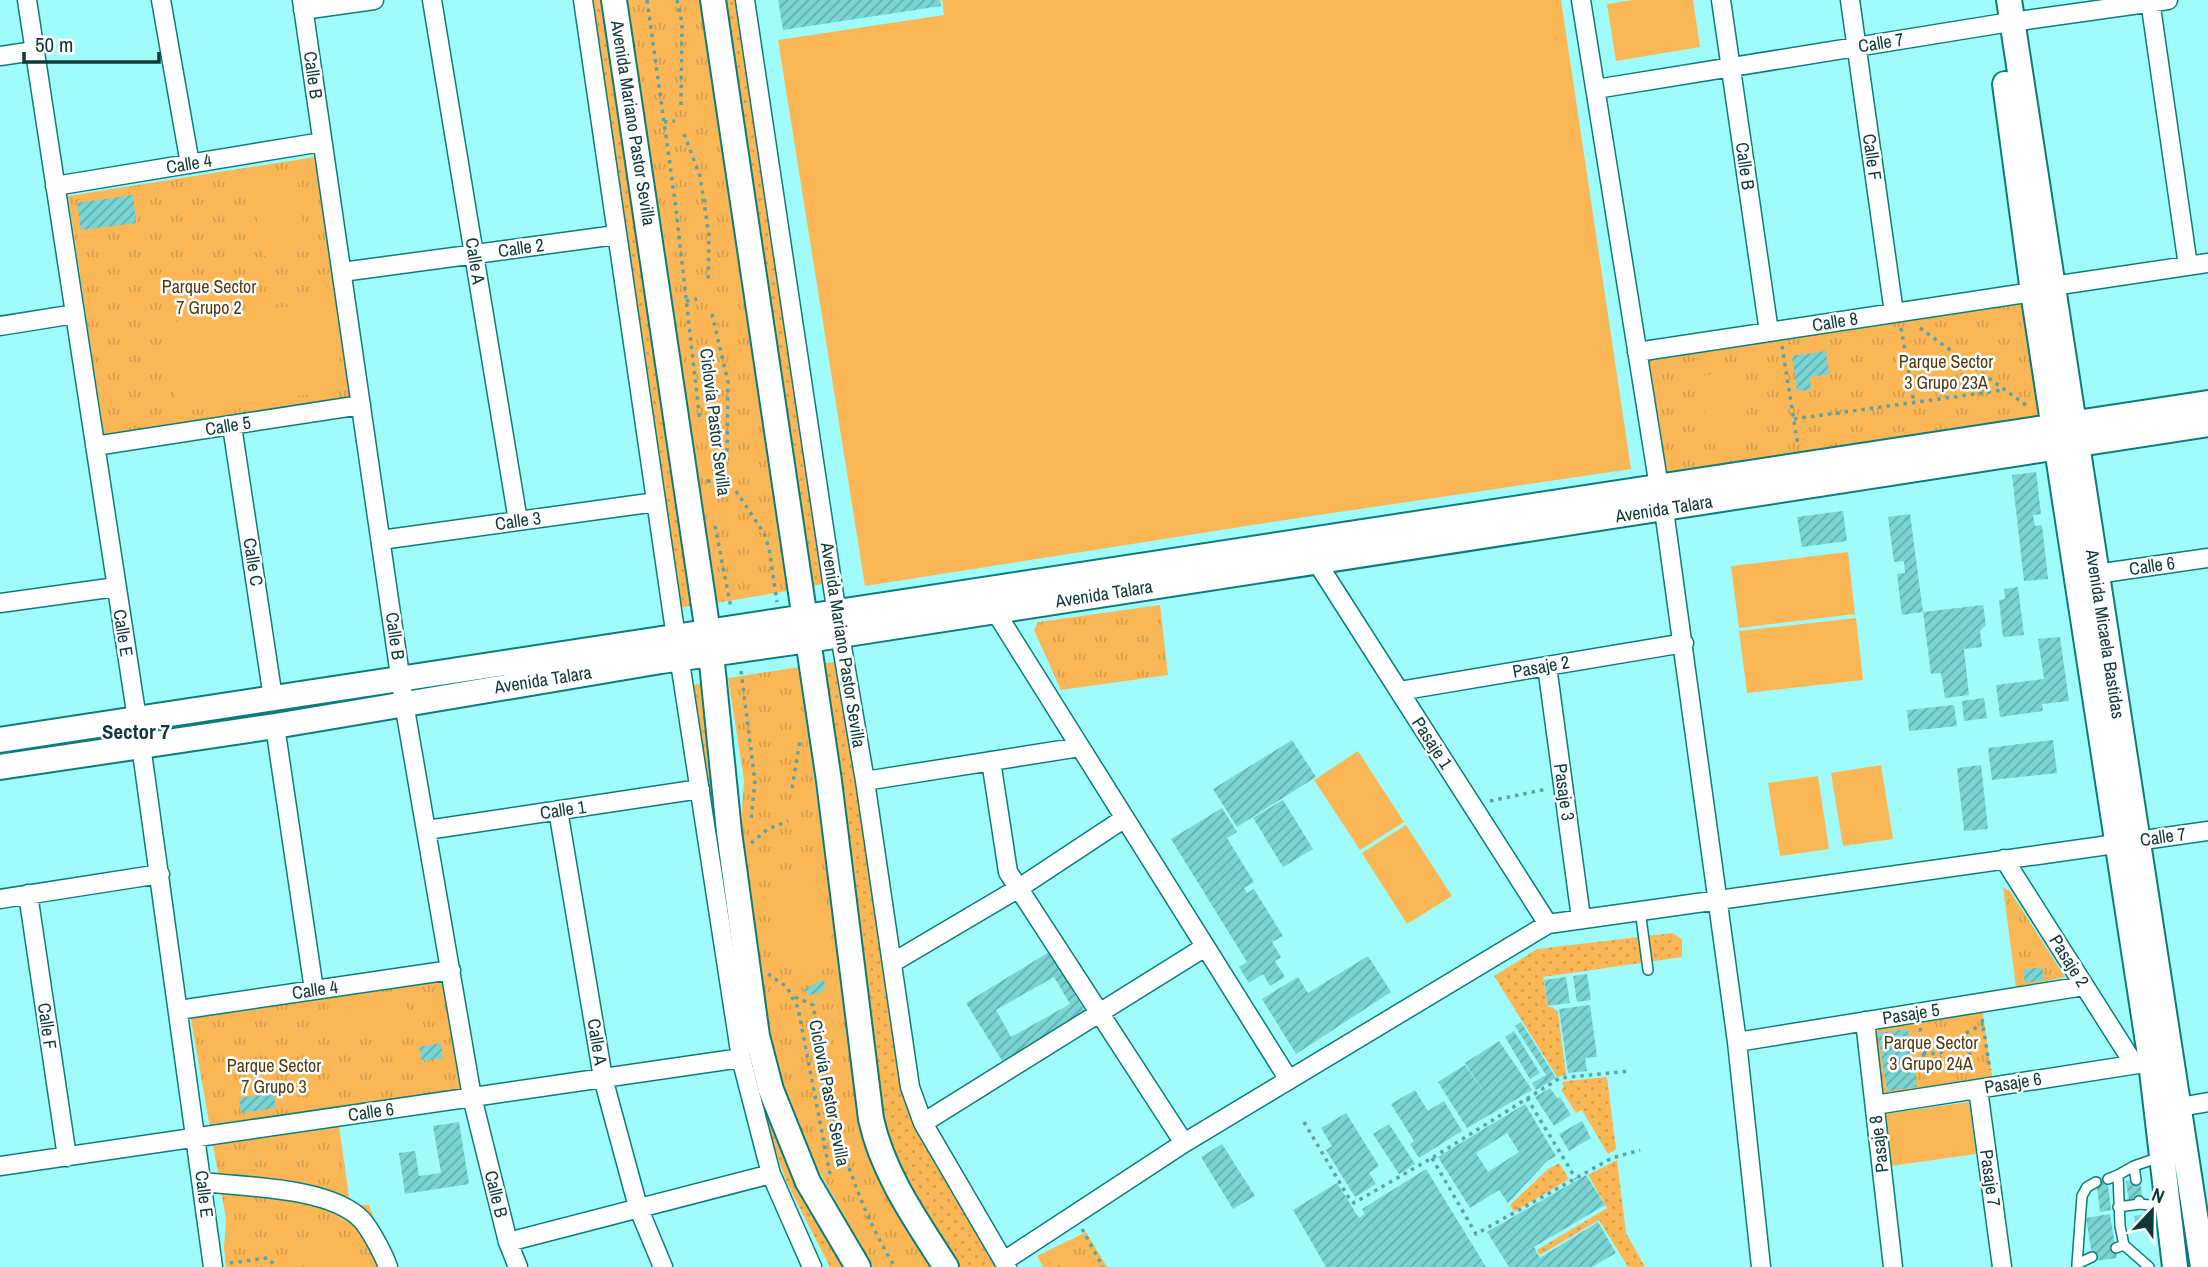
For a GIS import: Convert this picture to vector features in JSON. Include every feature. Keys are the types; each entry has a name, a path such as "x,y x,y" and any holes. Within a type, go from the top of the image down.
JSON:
{"street":[{"name":"Calle E","path":"27,0 160,874 197,1138 208,1266"},
{"path":"162,0 190,164"},
{"path":"303,5 374,0"},
{"name":"Calle A","path":"432,0 518,521"},
{"name":"Avenida Mariano Pastor Sevilla","path":"583,0 741,1058 771,1174 812,1267"},
{"name":"Avenida Mariano Pastor Sevilla","path":"614,0 710,642 729,832 757,1036 771,1090 808,1182 858,1267"},
{"name":"Avenida Mariano Pastor Sevilla","path":"713,0 797,626 828,781 871,1119 876,1142 888,1171 946,1267"},
{"name":"Avenida Mariano Pastor Sevilla","path":"745,0 910,1087 923,1123 1006,1264"},
{"path":"1581,0 1684,643 1737,1042 1761,1267"},
{"name":"Calle B","path":"1721,0 1774,331"},
{"name":"Calle F","path":"1850,0 1897,317"},
{"path":"2156,1 2188,266"},
{"name":"Calle 7","path":"1596,89 1856,47 2003,12 2156,1"},
{"name":"Calle B","path":"303,5 403,691 472,1097 508,1242 518,1267"},
{"name":"Avenida Micaela Bastidas","path":"2003,12 2043,289 2060,431 2128,842 2180,1107 2204,1262"},
{"path":"0,57 34,51"},
{"name":"Calle 4","path":"55,186 323,142"},
{"name":"Calle 2","path":"342,272 616,235"},
{"name":"Calle 8","path":"1637,352 1774,331 1897,317 2043,289 2208,263"},
{"path":"0,326 75,314"},
{"name":"Avenida Talara","path":"0,740 273,698 403,691 797,626 995,611 1316,561 2208,403"},
{"name":"Calle 5","path":"95,446 361,405"},
{"name":"Avenida Talara","path":"838,624 1661,498 1801,465 2060,431 2208,424"},
{"name":"Calle C","path":"232,426 273,698"},
{"name":"Avenida Micaela Bastidas","path":"2060,431 2096,574 2128,842 2143,1063 2162,1157 2175,1267"},
{"name":"Calle 3","path":"381,540 656,502"},
{"name":"Calle 6","path":"2096,574 2208,558"},
{"name":"Pasaje 1","path":"1316,561 1548,924"},
{"path":"0,603 116,587"},
{"path":"995,611 1289,1080"},
{"name":"Avenida Talara","path":"736,638 797,626"},
{"name":"Pasaje 2","path":"1399,691 1684,643"},
{"name":"Pasaje 3","path":"1547,666 1581,918"},
{"name":"Avenida Talara","path":"0,767 275,726 403,691"},
{"path":"275,726 314,990"},
{"path":"864,781 1080,747"},
{"path":"991,761 1008,872 1184,1143"},
{"name":"Calle 1","path":"427,830 700,789"},
{"name":"Calle A","path":"558,810 603,1078 638,1207 663,1267"},
{"path":"892,963 1019,888 1125,818"},
{"name":"Calle 7","path":"1548,924 2208,831"},
{"name":"Pasaje 2","path":"2004,859 2084,986 2143,1063"},
{"path":"0,899 160,874"},
{"name":"Calle F","path":"28,894 67,1157"},
{"path":"1006,1264 1074,1215 1184,1143 1548,924"},
{"path":"923,1123 1205,947"},
{"name":"Calle 4","path":"179,1010 452,970"},
{"name":"Pasaje 5","path":"1737,1042 2084,986"},
{"name":"Pasaje 8","path":"1866,1021 1893,1267"},
{"name":"Calle 6","path":"0,1167 741,1058"},
{"name":"Pasaje 6","path":"1875,1105 1982,1082 2143,1063"},
{"name":"Pasaje 7","path":"1982,1082 2002,1267"},
{"path":"2180,1107 2208,1102"},
{"path":"508,1242 771,1174"},
{"path":"202,1182 296,1191 345,1207 363,1220 388,1267"},
{"path":"2175,1267 2204,1262"}],"lane":[{"path":"1640,910 1648,970"},
{"path":"2108,1179 2134,1166 2162,1157"},
{"path":"2134,1166 2136,1180"},
{"path":"2119,1175 2120,1247 2149,1267"},
{"path":"2077,1266 2082,1196 2087,1187 2096,1182"},
{"path":"2118,1207 2139,1202 2168,1208"},
{"path":"2077,1266 2092,1258"}],"path":[{"name":"Ciclovía Pastor Sevilla","path":"647,0 700,426"},
{"path":"677,0 682,22 681,107"},
{"path":"664,122 675,121"},
{"path":"684,134 700,176 709,235 708,282"},
{"path":"686,301 698,299"},
{"path":"712,314 728,382 727,461"},
{"path":"1914,402 1897,317 1913,322 2060,431"},
{"path":"1774,331 1794,419 1801,465"},
{"path":"1794,419 2004,390"},
{"path":"707,481 720,481"},
{"path":"736,491 764,533 797,626"},
{"name":"Ciclovía Pastor Sevilla","path":"714,519 736,638 755,782 750,820"},
{"path":"792,788 801,734"},
{"path":"1472,805 1563,785"},
{"path":"749,833 747,846 768,829 788,821"},
{"name":"Ciclovía Pastor Sevilla","path":"831,1180 798,1008 793,996 813,1005 822,1064 846,1163 865,1212 895,1267"},
{"path":"1981,1010 1982,1082"},
{"path":"1919,1019 1928,1091"},
{"path":"1966,1033 1983,1024"},
{"path":"1923,1052 1936,1054 1948,1050"},
{"path":"1969,1052 1982,1082"},
{"path":"1304,1122 1354,1203 1433,1158 1560,1078 1630,1071"},
{"path":"1527,1098 1576,1179"},
{"path":"1433,1158 1476,1234 1612,1158 1640,1150"},
{"path":"1074,1215 1103,1267"},
{"path":"208,1266 268,1258 276,1267"}],"green space":[{"path":"589,0 604,0 695,605 679,608"},
{"path":"625,0 700,0 787,591 716,603 665,248"},
{"path":"720,0 738,0 828,583 807,587"},
{"path":"942,0 1561,0 1631,469 865,586 778,40 944,15"},
{"path":"1633,0 1693,0 1700,47 1616,61 1607,4"},
{"name":"Parque Sector 7 Grupo 2","path":"315,157 353,400 104,435 68,196"},
{"path":"297,176 306,251 262,256 252,181"},
{"path":"331,301 343,390 178,412 165,323"},
{"name":"Parque Sector 3 Grupo 23A","path":"2023,302 2041,417 1665,474 1647,359"},
{"path":"1741,371 1751,439 1709,444 1700,376"},
{"path":"1848,552 1855,614 1739,628 1731,566"},
{"path":"1160,605 1168,675 1061,690 1034,630 1038,622"},
{"path":"1856,618 1863,680 1747,693 1739,631"},
{"path":"839,661 899,1071 997,1267 953,1267 914,1202 881,1111 820,664"},
{"path":"799,667 858,1098 933,1267 873,1267 797,1132 774,1056 740,838 744,780 728,678"},
{"path":"707,682 725,894 693,685"},
{"path":"1358,751 1404,822 1360,850 1314,780"},
{"path":"1881,765 1893,839 1843,846 1831,773"},
{"path":"1818,776 1829,849 1780,856 1768,783"},
{"path":"1406,825 1452,896 1407,924 1362,853"},
{"path":"820,865 834,954 783,962 769,873"},
{"path":"2003,887 2010,891 2065,977 2016,987"},
{"path":"1672,933 1682,939 1682,957 1543,977 1548,1007 1558,1012 1566,1075 1557,1077 1494,976 1537,949"},
{"name":"Parque Sector 7 Grupo 3","path":"442,980 462,1093 337,1112 350,1204 369,1205 392,1267 226,1267 226,1219 190,1014"},
{"path":"405,992 411,1031 334,1044 328,1004"},
{"name":"Parque Sector 3 Grupo 24A","path":"1982,1008 1993,1082 1880,1100 1869,1025"},
{"path":"752,1062 847,1267 830,1267 786,1181 772,1140"},
{"path":"1607,1077 1616,1149 1608,1154 1582,1110 1576,1113 1561,1090 1564,1087 1562,1083 1566,1081"},
{"path":"1969,1102 1976,1154 1891,1166 1884,1114"},
{"path":"1617,1160 1626,1233 1645,1267 1628,1267 1599,1220 1540,1255 1537,1250 1607,1208 1588,1175"},
{"path":"1559,1163 1569,1179 1514,1212 1510,1205 1548,1169"},
{"path":"1086,1232 1107,1267 1043,1267 1037,1256"},
{"path":"355,1240 359,1267 308,1267 305,1248"}],"building":[{"path":"778,0 940,0 941,6 783,30"},
{"path":"133,195 136,223 81,230 77,203"},
{"path":"1826,351 1829,374 1810,377 1811,390 1797,391 1792,356"},
{"path":"2036,472 2041,514 2033,515 2035,526 2042,525 2048,579 2024,581 2012,475"},
{"path":"1843,511 1847,541 1802,547 1797,517"},
{"path":"1910,514 1923,612 1902,615 1897,574 1905,573 1904,561 1894,562 1888,517"},
{"path":"2018,587 2024,635 2003,637 1999,600 2005,599 2004,589"},
{"path":"1983,605 1986,625 1980,631 1982,647 1964,649 1969,695 1945,698 1941,673 1931,674 1923,612"},
{"path":"2060,637 2069,701 2042,704 2043,711 2000,717 1996,685 2044,679 2038,639"},
{"path":"1984,698 1987,718 1964,721 1962,701"},
{"path":"1954,705 1957,726 1909,731 1907,710"},
{"path":"1292,740 1316,777 1237,827 1213,789"},
{"path":"2053,740 2057,773 1992,780 1988,748"},
{"path":"1981,765 1988,829 1964,831 1957,768"},
{"path":"1283,800 1313,849 1283,867 1253,818"},
{"path":"1222,808 1237,832 1227,838 1254,882 1244,888 1247,893 1254,889 1283,936 1272,942 1281,957 1275,961 1285,977 1270,986 1263,974 1249,983 1239,967 1247,962 1171,839"},
{"path":"1049,952 1088,1016 1006,1067 966,1003","holes":["1054,977 1070,1004 1011,1037 996,1010"]},
{"path":"1368,956 1391,992 1296,1054 1262,999 1298,977 1308,993"},
{"path":"2042,967 2044,980 2025,983 2023,970"},
{"path":"1587,974 1591,1000 1577,1002 1573,976"},
{"path":"1566,977 1570,1003 1548,1006 1544,980"},
{"path":"824,979 825,987 820,993 809,995 803,990"},
{"path":"1590,1005 1597,1057 1585,1058 1587,1071 1568,1073 1559,1009"},
{"path":"1521,1022 1556,1078 1536,1090 1532,1083 1546,1075 1515,1026"},
{"path":"1908,1029 1917,1087 1887,1091 1878,1033"},
{"path":"1514,1031 1540,1073 1530,1079 1505,1037"},
{"path":"1499,1041 1532,1090 1467,1128 1438,1082 1465,1065 1487,1097 1465,1063"},
{"path":"441,1043 443,1058 422,1061 419,1047"},
{"path":"1550,1088 1558,1099 1560,1097 1571,1115 1554,1126 1535,1097"},
{"path":"1415,1090 1428,1111 1444,1101 1462,1131 1419,1158 1410,1144 1414,1141 1391,1104"},
{"path":"274,1093 276,1108 241,1113 239,1098"},
{"path":"1525,1104 1556,1156 1547,1161 1508,1203 1499,1190 1470,1208 1438,1157","holes":["1507,1133 1519,1152 1488,1172 1476,1153"]},
{"path":"1346,1113 1379,1166 1369,1173 1376,1184 1355,1197 1326,1150 1332,1146 1321,1128"},
{"path":"1582,1121 1591,1138 1569,1151 1559,1134"},
{"path":"459,1122 469,1184 405,1194 399,1153 415,1151 419,1176 441,1173 433,1126"},
{"path":"1389,1124 1415,1164 1399,1174 1373,1134"},
{"path":"1222,1144 1255,1196 1233,1209 1201,1157"},
{"path":"1426,1169 1486,1267 1326,1267 1293,1210 1337,1183 1359,1218 1365,1214 1362,1209"},
{"path":"1586,1175 1605,1205 1534,1247 1540,1258 1598,1222 1616,1253 1592,1267 1509,1267 1487,1232"},
{"path":"2107,1177 2111,1210 2100,1212 2096,1178"},
{"path":"2140,1179 2143,1200 2129,1202 2126,1181"},
{"path":"2110,1214 2117,1258 2093,1261 2086,1218"},
{"path":"2146,1214 2148,1229 2137,1231 2134,1216"}],"district":[{"name":"Sector 7","path":"136,732"}]}
